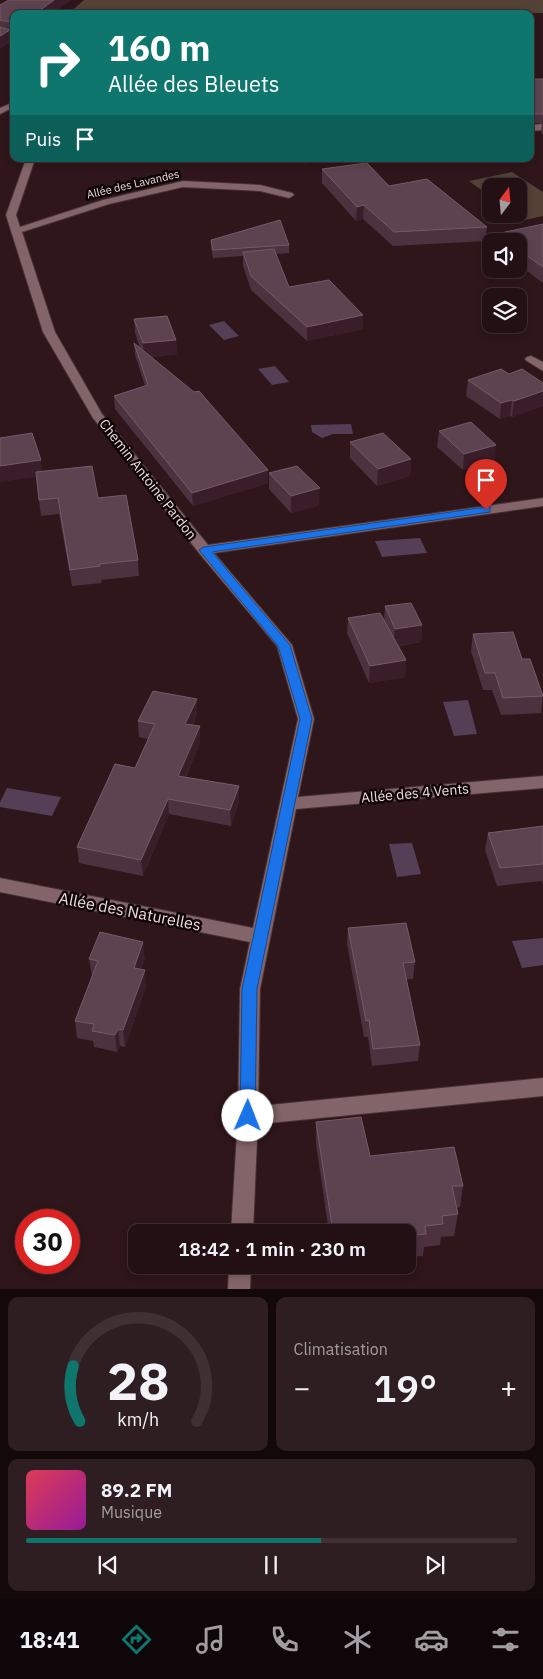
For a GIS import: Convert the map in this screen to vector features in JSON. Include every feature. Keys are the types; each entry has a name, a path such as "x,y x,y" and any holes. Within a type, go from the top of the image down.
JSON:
{"street":[{"name":"Chemin Antoine Pardon","path":"29,162 11,215 49,332 97,415 204,550 284,645 306,719 250,989 248,1116 242,1224"},
{"name":"Allée des Lavandes","path":"16,230 106,202 183,184 260,188 289,195"},
{"path":"531,359 543,368"},
{"path":"204,550 543,502"},
{"name":"Allée des 4 Vents","path":"288,804 543,782"},
{"name":"Allée des Naturelles","path":"0,885 260,937"},
{"path":"248,1116 543,1087"},
{"path":"239,1289 240,1274"}],"shaded area":[{"path":"84,0 543,0 543,13 534,13 534,10 73,10"},
{"path":"512,172 521,178 483,178"},
{"path":"482,178 482,190 469,181"},
{"path":"528,182 543,192 543,216 528,219"},
{"path":"224,321 239,336 224,340 209,325"},
{"path":"275,366 289,382 272,385 258,369"},
{"path":"351,424 353,434 333,434 322,438 312,432 311,425"},
{"path":"420,538 427,553 382,557 375,541"},
{"path":"468,700 477,734 454,736 443,702"},
{"path":"7,788 61,797 52,816 0,807 0,802"},
{"path":"412,843 421,874 397,877 389,844"},
{"path":"543,938 543,965 522,968 512,941"}],"building":[{"path":"9,0 54,0 40,10 10,10 10,22 0,20 0,5"},
{"path":"0,27 10,30 0,36"},
{"path":"534,79 543,79 543,114 534,114"},
{"path":"367,163 389,186 427,179 487,227 394,232 364,205 357,207 322,169"},
{"path":"280,220 289,245 213,250 211,240"},
{"path":"543,224 543,267 527,256 527,233 501,233"},
{"path":"274,249 289,287 329,280 363,315 307,327 251,276 243,252"},
{"path":"167,316 176,340 143,343 134,319"},
{"path":"134,343 194,392 199,391 268,470 192,493 114,396 148,385"},
{"path":"501,369 509,374 522,369 543,383 543,391 514,401 501,403 468,380"},
{"path":"471,422 496,445 464,454 439,431"},
{"path":"32,433 41,460 0,466 0,438"},
{"path":"383,433 411,459 378,469 350,442"},
{"path":"92,466 98,498 126,495 138,560 99,564 100,566 70,570 58,498 39,500 36,472"},
{"path":"297,466 320,488 291,496 269,473"},
{"path":"411,603 422,625 395,629 385,606"},
{"path":"380,613 406,660 370,666 348,618"},
{"path":"513,632 522,659 530,659 543,696 503,698 495,673 485,673 473,634"},
{"path":"153,691 197,699 185,724 200,726 178,776 239,786 230,810 168,799 141,860 77,847 115,764 135,768 155,724 138,721"},
{"path":"543,826 543,864 500,868 488,833"},
{"path":"406,923 415,962 403,963 420,1045 373,1049 369,1020 366,1021 348,928"},
{"path":"100,932 143,942 134,968 145,970 123,1030 118,1029 115,1035 92,1031 94,1024 75,1021 98,961 89,959"},
{"path":"361,1117 370,1156 454,1147 463,1186 452,1186 458,1214 442,1216 443,1224 425,1226 426,1234 416,1235 416,1224 332,1224 316,1122"}],"route":[{"path":"248,1116 250,989 306,719 284,645 204,550 486,510"}]}
